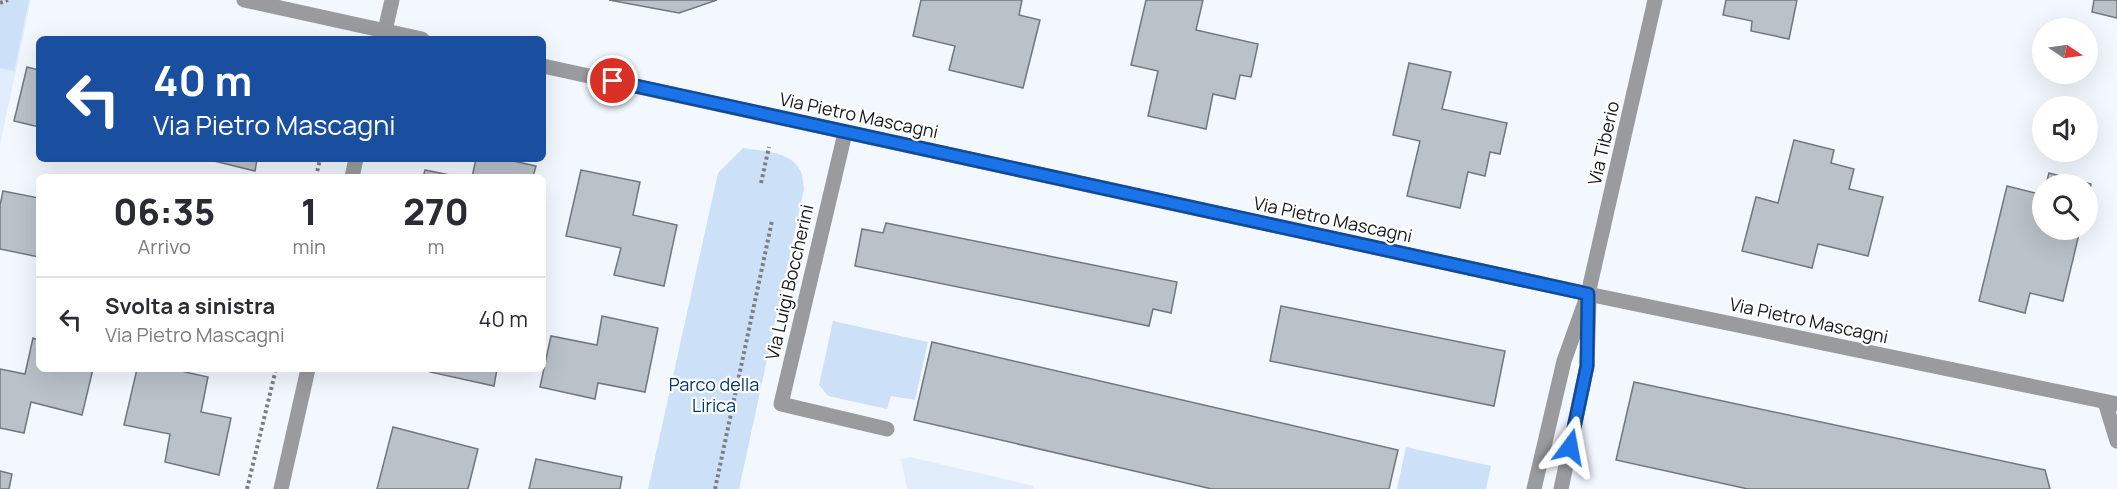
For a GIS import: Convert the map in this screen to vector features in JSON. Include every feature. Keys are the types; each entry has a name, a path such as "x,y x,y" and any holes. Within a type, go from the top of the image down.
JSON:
{"street":[{"path":"244,0 384,35 392,0"},
{"name":"Via Tiberio","path":"1588,294 1655,0"},
{"name":"Via Pietro Mascagni","path":"546,67 1588,294 2111,403"},
{"name":"Via Luigi Boccherini","path":"845,133 781,404 887,429"},
{"path":"1534,489 1564,361 1588,294"},
{"path":"1561,489 1587,366 1588,294"},
{"path":"281,489 307,372"},
{"path":"2111,403 2117,441"}],"path":[{"path":"0,3 8,0"},
{"path":"761,183 769,147"},
{"path":"715,489 772,221"},
{"path":"247,489 275,372"}],"shaded area":[{"path":"0,0 31,0 0,145"},
{"path":"910,457 1034,486 1034,489 907,489 901,459"}],"green space":[{"path":"0,0 29,0 14,71 0,68"},
{"name":"Parco della Lirica","path":"743,148 774,153 789,159 800,170 804,189 739,489 648,489 718,173"},
{"path":"833,321 928,342 915,400 891,396 887,409 828,396 819,385"},
{"path":"1406,447 1491,466 1486,489 1397,489"}],"building":[{"path":"609,0 717,0 679,13"},
{"path":"921,0 1022,0 1019,15 1040,20 1023,88 949,70 955,46 913,36"},
{"path":"1146,0 1203,0 1196,30 1258,44 1251,77 1240,75 1235,99 1213,94 1206,129 1148,116 1158,71 1131,65"},
{"path":"1726,0 1797,0 1789,39 1751,31 1752,21 1723,15"},
{"path":"2094,0 2117,0 2117,18 2092,12"},
{"path":"1409,63 1451,72 1442,109 1507,123 1500,154 1490,152 1485,176 1468,172 1460,208 1407,196 1420,141 1393,135"},
{"path":"27,67 36,69 36,126 14,121"},
{"path":"1794,140 1834,150 1831,163 1854,169 1849,189 1883,197 1868,256 1818,244 1812,268 1742,251 1756,197 1778,203"},
{"path":"218,162 256,162 255,171"},
{"path":"475,162 518,162 536,166 534,174 473,174"},
{"path":"425,170 445,174 424,174"},
{"path":"581,170 640,182 633,215 677,225 664,286 614,275 621,248 566,236"},
{"path":"2007,186 2032,192 2032,240 2078,240 2063,301 2030,293 2025,313 1979,301"},
{"path":"3,191 36,197 36,256 0,249 0,205"},
{"path":"886,223 1177,282 1171,313 1153,309 1149,326 855,266 862,229 883,233"},
{"path":"1281,306 1505,351 1494,406 1270,361"},
{"path":"602,316 658,328 645,392 598,383 595,399 540,387 543,372 546,372 551,336 597,345"},
{"path":"33,338 36,339 36,372 92,372 82,415 31,402 24,433 0,428 0,369 25,374"},
{"path":"932,342 1398,450 1389,489 1212,489 914,420"},
{"path":"136,372 186,372 208,377 201,412 231,418 219,475 165,462 170,434 124,425"},
{"path":"430,372 496,372 494,386"},
{"path":"1634,382 2045,470 2050,489 1748,489 1616,460"},
{"path":"393,427 478,449 468,489 377,489"},
{"path":"536,459 622,477 620,489 529,489"},
{"path":"0,471 12,474 9,489 0,489"}],"route":[{"path":"613,81 1588,294 1587,366 1570,447"}]}
